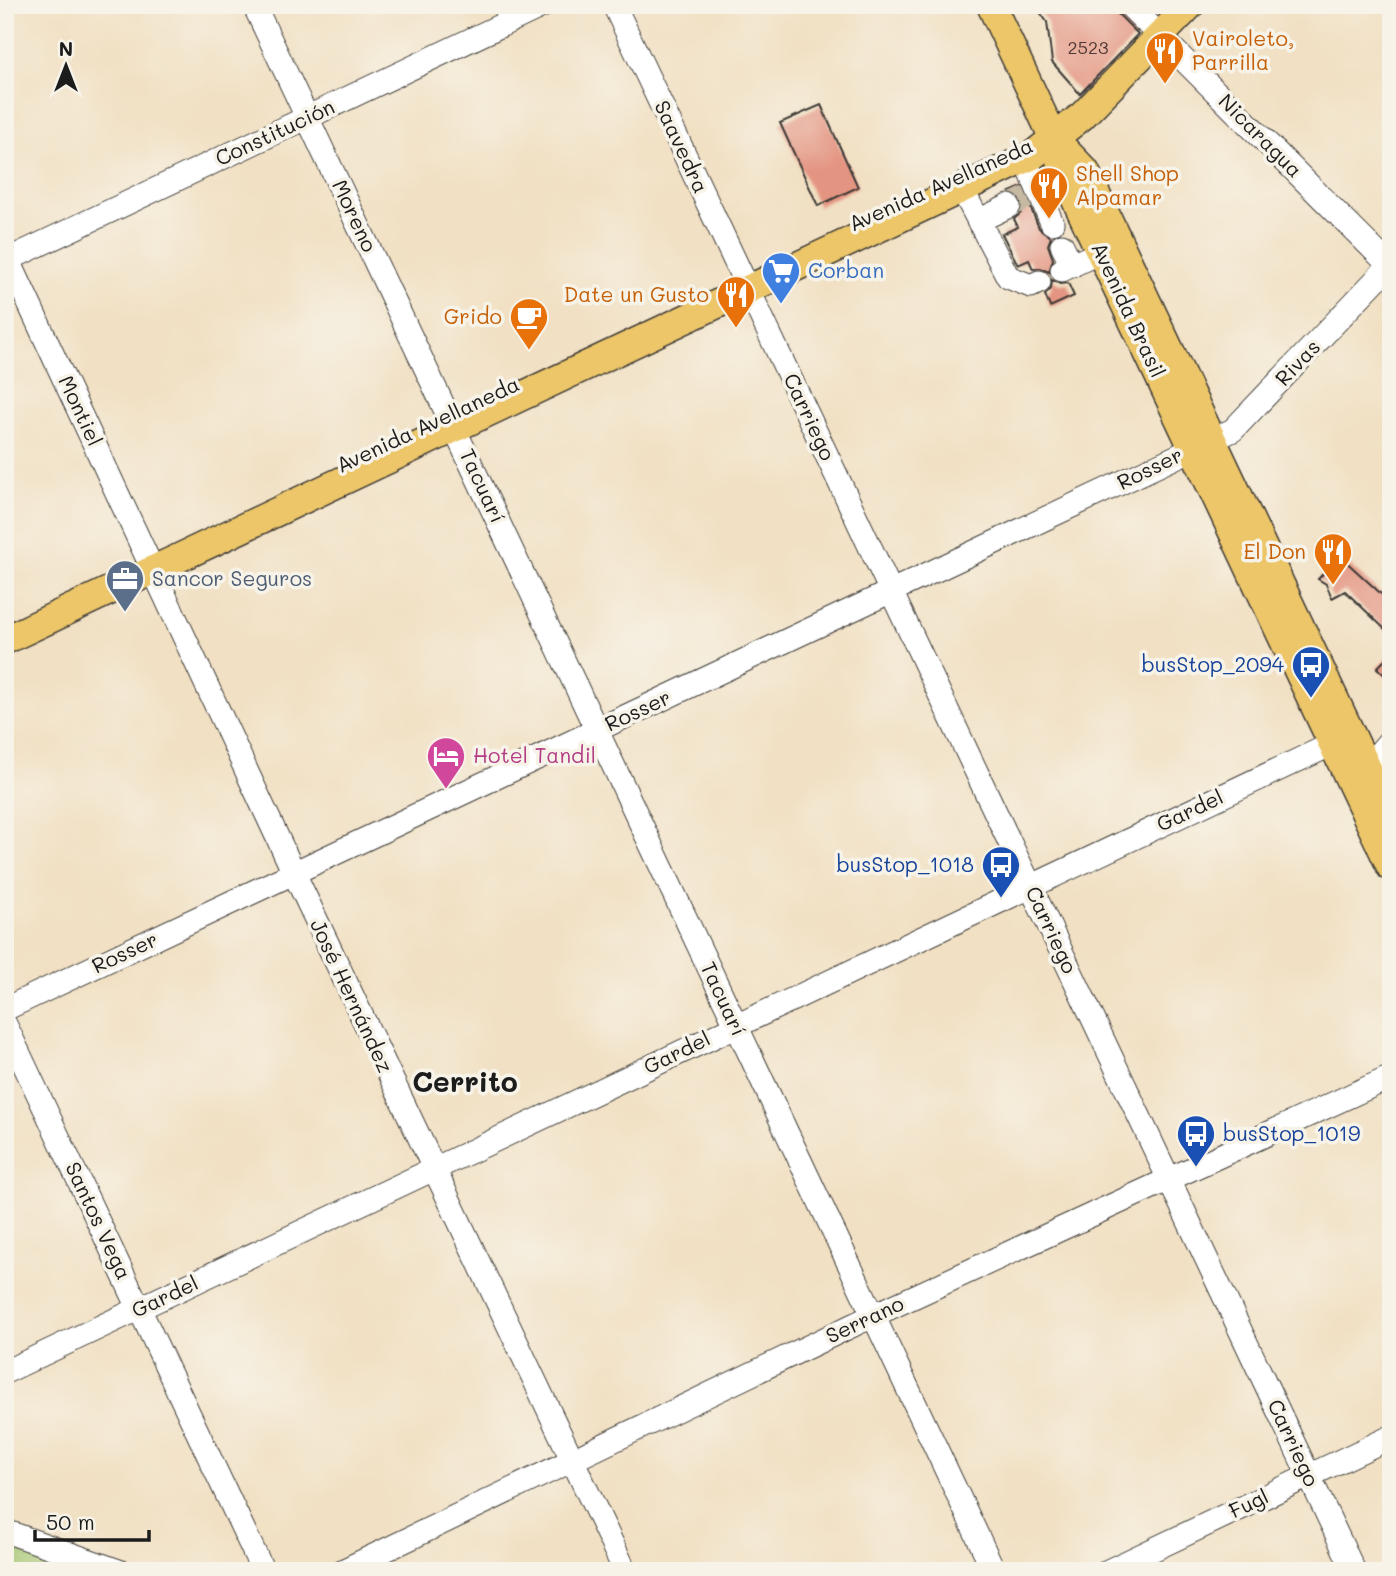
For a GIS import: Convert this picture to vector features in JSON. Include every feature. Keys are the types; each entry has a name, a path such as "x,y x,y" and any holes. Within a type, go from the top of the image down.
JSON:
{"main road":[{"path":"991,5 1053,137 1082,116 1190,5"},
{"name":"Avenida Avellaneda","path":"5,640 152,563 745,283 1020,144 1053,137"},
{"name":"Avenida Avellaneda","path":"745,283 962,189 1025,159 1053,137"},
{"name":"Avenida Brasil","path":"1053,137 1066,179 1100,251 1203,444"},
{"name":"Avenida Brasil","path":"1053,137 1085,171 1203,444 1341,740 1369,765 1391,819"},
{"name":"Avenida Avellaneda","path":"5,623 152,563"},
{"name":"Avenida Brasil","path":"1369,765 1391,867"}],"street":[{"name":"Moreno","path":"254,5 452,421"},
{"name":"Constitución","path":"6,257 544,5"},
{"name":"Saavedra","path":"614,5 745,283"},
{"name":"Nicaragua","path":"1129,5 1390,265"},
{"path":"1025,159 1034,194 1052,223"},
{"path":"1034,194 1066,179"},
{"path":"962,189 1008,277 1031,286 1039,282"},
{"path":"978,221 1009,206"},
{"path":"1065,260 1100,251"},
{"name":"Montiel","path":"6,257 152,563"},
{"name":"Rivas","path":"1203,444 1238,426 1390,265"},
{"name":"Carriego","path":"745,283 1354,1571"},
{"name":"Tacuarí","path":"452,421 993,1571"},
{"name":"Rosser","path":"5,1009 1203,444"},
{"name":"José Hernández","path":"152,563 433,1170 625,1571"},
{"path":"1369,765 1391,739"},
{"name":"Gardel","path":"5,1372 1341,740"},
{"name":"Santos Vega","path":"5,1024 263,1571"},
{"name":"Serrano","path":"342,1571 872,1316 1391,1077"},
{"name":"Fugl","path":"1108,1571 1391,1437"},
{"path":"5,1531 119,1571"}],"green space":[{"path":"5,1545 79,1571 5,1571"}],"building":[{"path":"1035,5 1109,5 1138,34 1080,94 1052,62 1047,22"},
{"path":"821,105 858,187 818,206 780,123"},
{"path":"1022,187 1039,228 1051,237 1048,245 1053,259 1049,272 1041,268 1033,269 1029,260 1018,265 1002,234 1018,227 1014,219 1021,213 1022,201 1010,192"},
{"path":"1052,280 1060,284 1068,283 1074,296 1050,307 1045,295 1051,289"},
{"path":"1340,556 1391,603 1391,635 1345,591 1332,598 1326,584 1318,579"},
{"path":"1391,654 1391,681 1377,668"}],"tunnel":[{"path":"1009,206 1030,196"}],"place":[{"name":"Vairoleto, Parrilla","path":"1165,85"},
{"name":"Shell Shop Alpamar","path":"1049,220"},
{"name":"Corban","path":"781,305"},
{"name":"Date un Gusto","path":"736,329"},
{"name":"Grido","path":"529,351"},
{"name":"El Don","path":"1333,586"},
{"name":"Sancor Seguros","path":"125,613"},
{"name":"busStop_2094","path":"1311,699"},
{"name":"Hotel Tandil","path":"446,790"},
{"name":"busStop_1018","path":"1001,899"},
{"name":"busStop_1019","path":"1196,1168"}],"district":[{"name":"Cerrito","path":"465,1082"}]}
